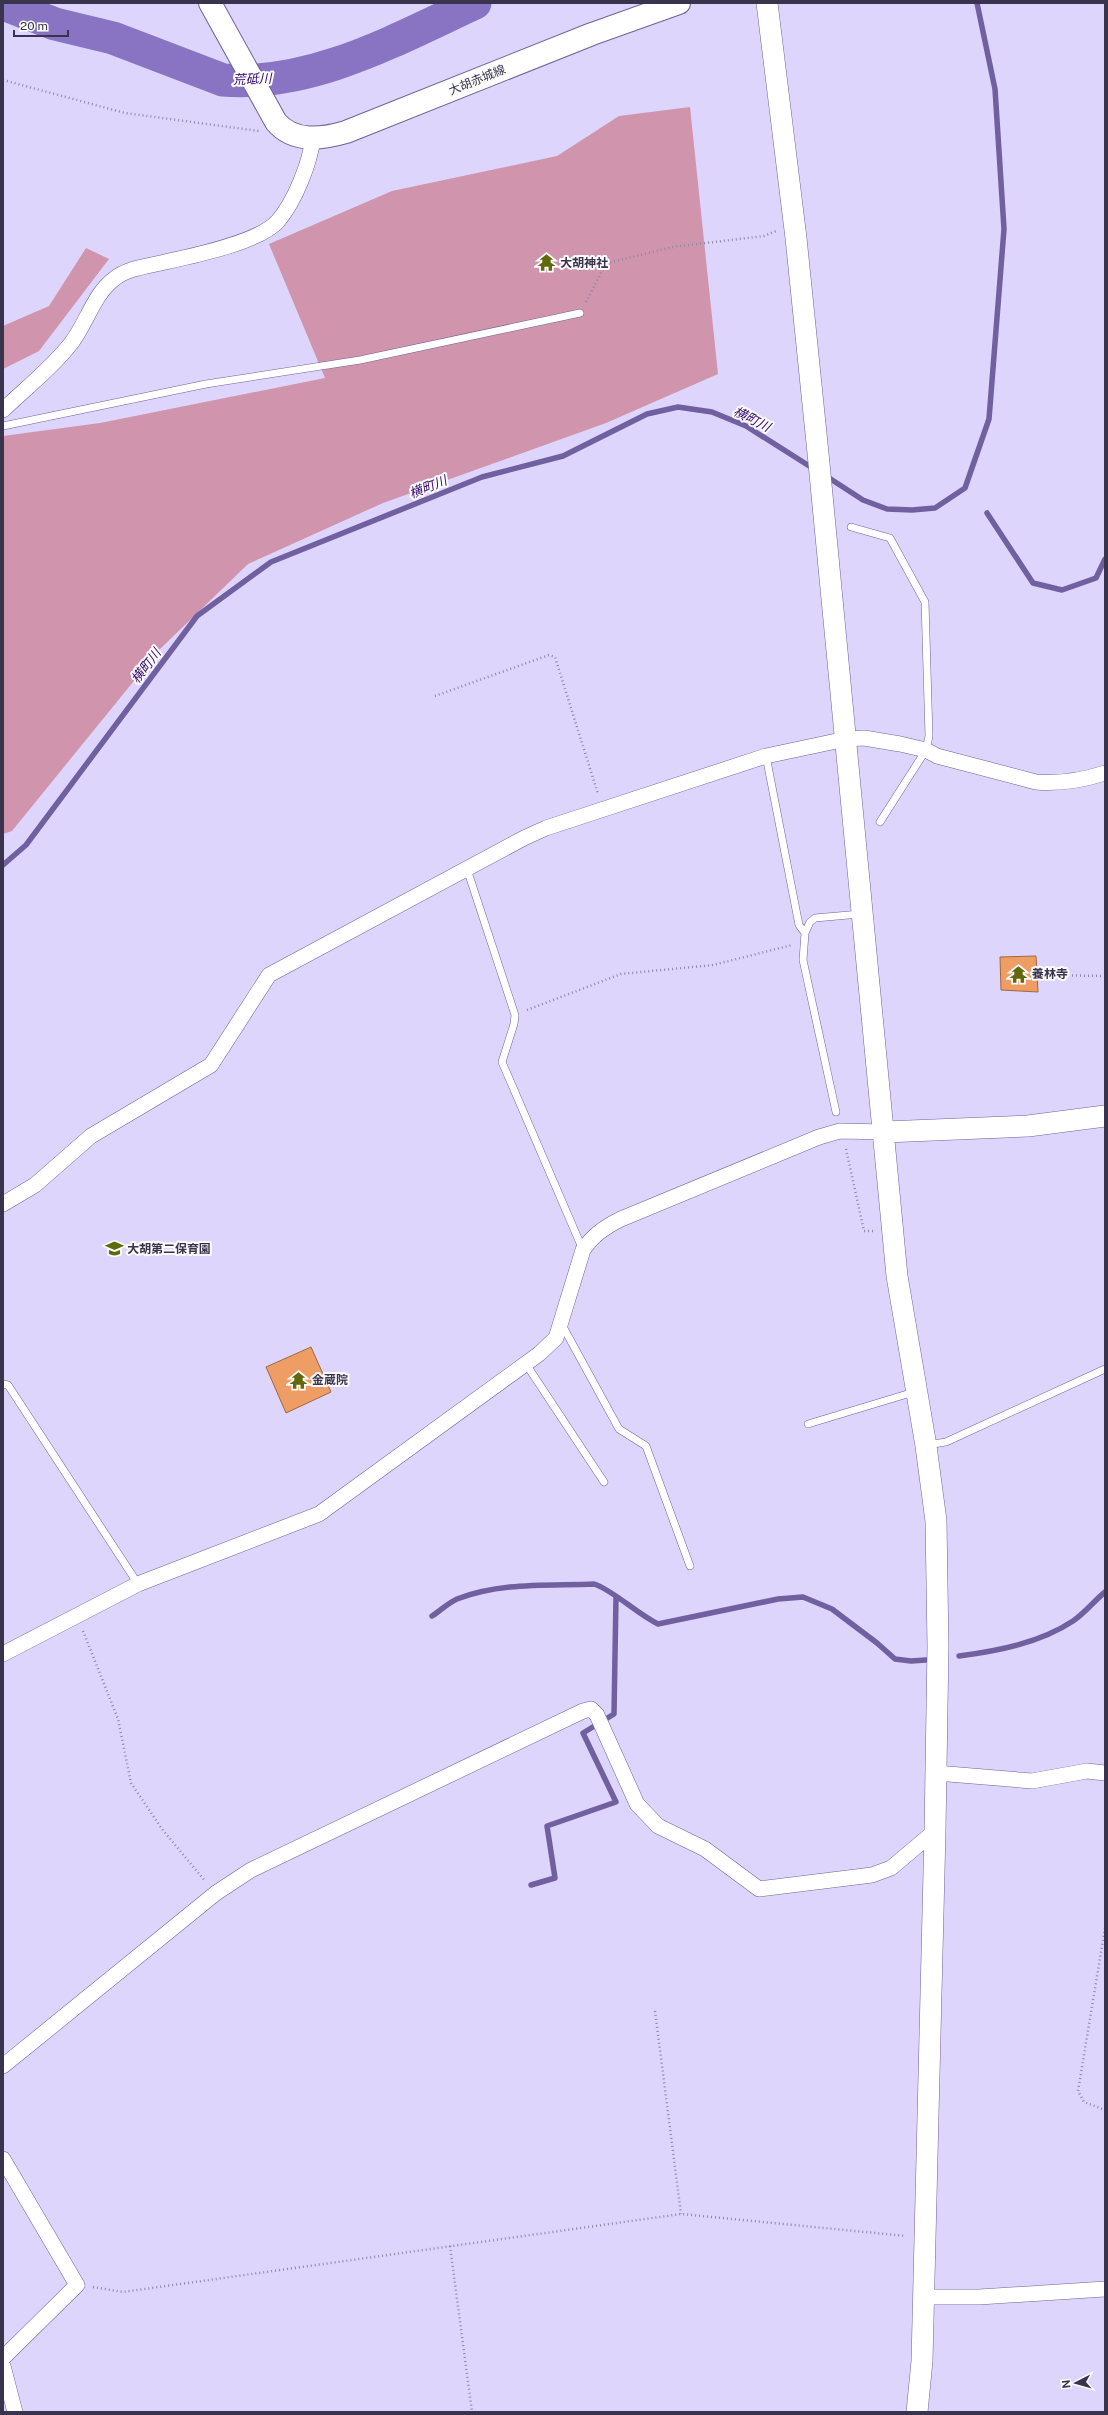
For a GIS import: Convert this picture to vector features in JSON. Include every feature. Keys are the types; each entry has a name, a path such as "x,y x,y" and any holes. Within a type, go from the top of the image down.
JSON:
{"main road":[{"name":"大胡赤城線","path":"278,124 295,135 313,138 328,137 346,132 592,34 679,3"},
{"path":"210,4 278,124"}],"street":[{"path":"766,3 796,238 862,914 885,1132 892,1228 900,1302 926,1446 936,1521 938,1646 935,1831 922,2361 917,2412"},
{"path":"3,410 71,343 103,289 114,278 131,270 236,243 259,233 278,221 303,177 311,153 313,138"},
{"path":"3,1204 35,1185 91,1136 211,1065 269,975 524,838 602,809 766,756 846,739 874,740 926,750 937,756 1036,782 1050,783 1091,777 1105,773"},
{"path":"3,1654 138,1584 319,1514 526,1364 556,1338 582,1250 591,1238 621,1219 819,1137 840,1131 885,1132 1028,1126 1105,1116"},
{"path":"3,2066 216,1893 251,1870 583,1711 592,1709 597,1715 637,1804 658,1826 705,1849 759,1889 872,1875 891,1868 935,1831"},
{"path":"936,1773 1032,1781 1087,1771 1105,1773"},
{"path":"3,2159 77,2285 3,2358"},
{"path":"923,2297 979,2297 1105,2289"},
{"path":"3,2366 15,2412"}],"lane":[{"path":"3,426 206,384 360,360 580,313"},
{"path":"851,527 890,538 925,602 929,736 926,750 880,822"},
{"path":"766,756 799,925 805,933"},
{"path":"466,869 515,1015 514,1024 502,1062 582,1250"},
{"path":"836,1112 803,960 805,933 810,922 815,918 862,914"},
{"path":"561,1323 619,1429 646,1446 690,1566"},
{"path":"526,1364 604,1482"},
{"path":"926,1446 946,1442 1105,1369"},
{"path":"3,1384 8,1385 138,1584"},
{"path":"808,1424 917,1392"}],"path":[{"path":"3,80 125,113 259,131 270,131 278,124"},
{"path":"578,270 606,265 673,247 764,236 777,231"},
{"path":"580,313 606,265"},
{"path":"435,696 549,655 555,657 602,809"},
{"path":"515,1015 621,974 713,965 805,942"},
{"path":"1048,975 1105,976"},
{"path":"846,1149 864,1231 892,1228"},
{"path":"76,1616 118,1720 131,1783 162,1829 216,1893"},
{"path":"1105,1928 1078,2091 1084,2102 1105,2110"},
{"path":"655,2011 681,2214"},
{"path":"77,2285 123,2292 681,2214 925,2238"},
{"path":"450,2246 472,2412"}],"shaded area":[{"path":"690,107 718,374 606,423 383,503 248,564 159,650 12,831 3,834 3,436 100,423 325,378 269,244 392,191 557,156 619,116"},
{"path":"86,248 109,259 39,351 3,369 3,326 49,306"}],"building":[{"name":"養林寺","path":"1036,956 1038,992 1001,990 1000,957"},
{"name":"金蔵院","path":"311,1347 331,1392 286,1413 266,1367"}],"waterway":[{"name":"荒砥川","path":"3,4 55,24 113,38 223,80 256,80 289,76 353,58 475,3"},
{"path":"826,476 863,500 887,509 912,510 935,508 965,488 989,419 1004,229 995,89 977,3"},
{"name":"横町川","path":"3,865 26,845 197,616 271,562 482,477 563,456 647,414 678,407 712,412 746,426 814,469"},
{"name":"横町川","path":"987,513 1033,583 1062,590 1096,578 1105,559"},
{"path":"432,1616 457,1599 491,1590 525,1586 594,1584 609,1591 658,1624 778,1599 803,1597 832,1609 877,1643 895,1659 911,1661 926,1660"},
{"path":"959,1656 1003,1649 1047,1635 1073,1621 1105,1592"},
{"path":"531,1885 555,1878 547,1826 616,1802 583,1733 614,1714 616,1597"}],"place":[{"name":"大胡神社","path":"547,263"},
{"name":"養林寺","path":"1019,974"},
{"name":"大胡第二保育園","path":"114,1249"},
{"name":"金蔵院","path":"299,1380"}]}
